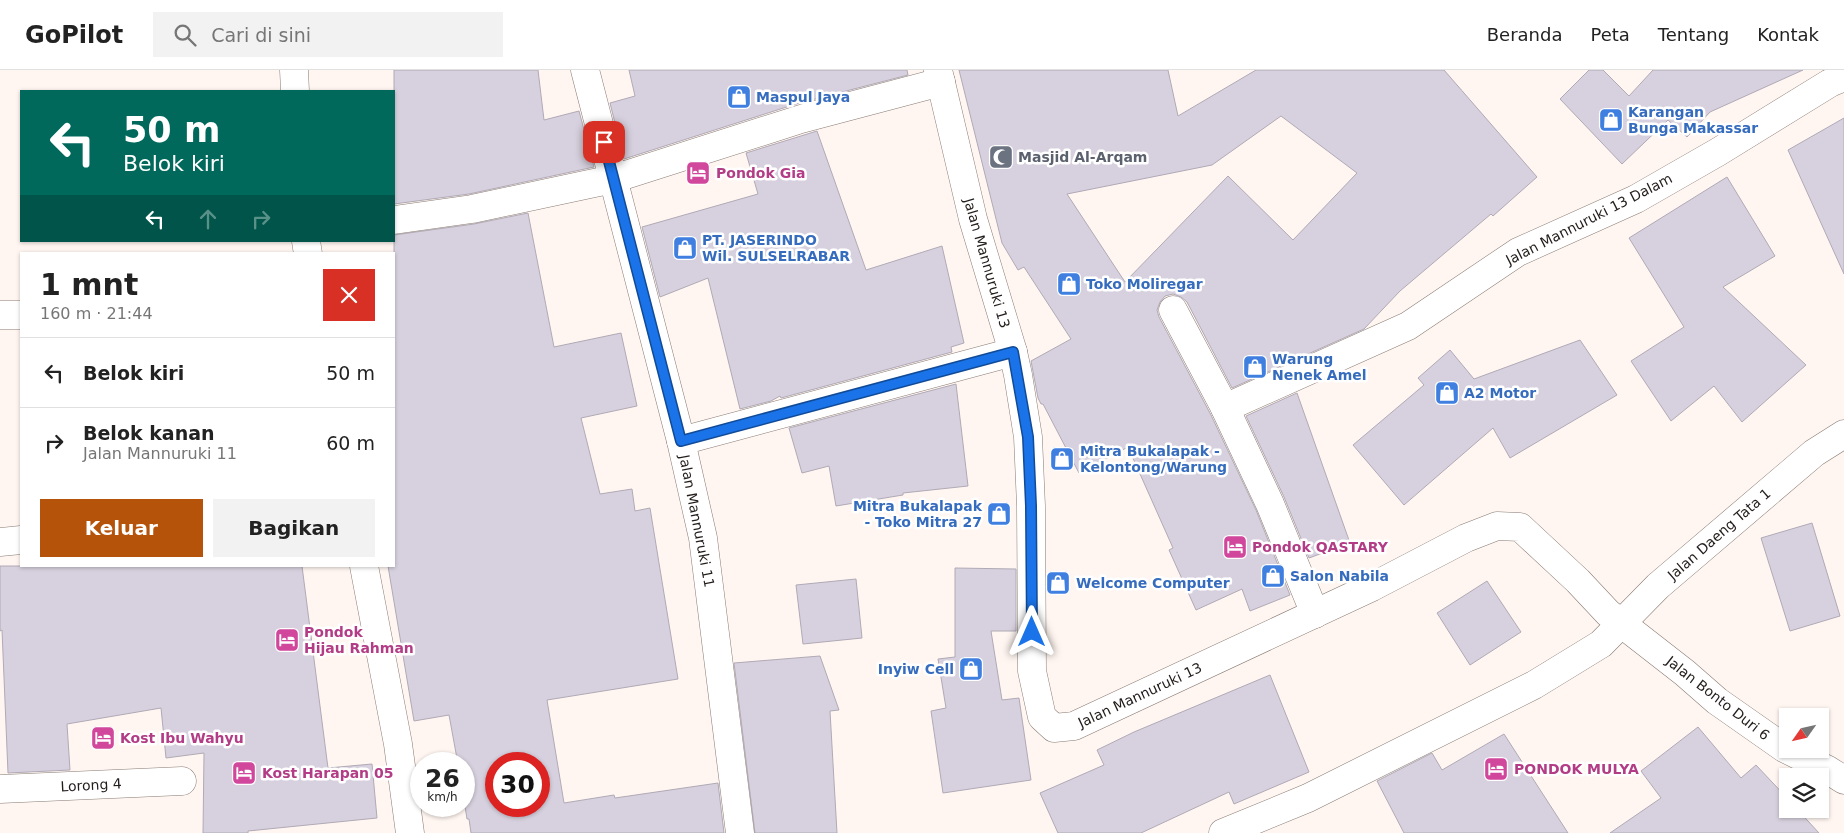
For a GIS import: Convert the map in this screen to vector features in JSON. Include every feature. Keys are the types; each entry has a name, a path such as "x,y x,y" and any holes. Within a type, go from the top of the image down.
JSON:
{"street":[{"path":"294,70 295,90"},
{"name":"Jalan Mannuruki 11","path":"585,70 681,441 703,538 740,833"},
{"path":"395,220 472,209 613,179 939,76"},
{"name":"Jalan Mannuruki 13","path":"939,76 973,220 1013,352 1028,437 1031,506 1032,670 1042,717 1054,728 1074,726 1372,587 1466,538 1497,526 1520,527 1578,581 1608,613 1622,624"},
{"name":"Jalan Mannuruki 13 Dalam","path":"1225,408 1408,326 1518,252 1636,198 1718,152 1830,83 1844,77"},
{"path":"1173,310 1225,408 1270,504 1315,614"},
{"path":"0,315 20,315"},
{"path":"681,441 1013,352"},
{"name":"Jalan Daeng Tata 1","path":"1223,833 1308,798 1534,685 1601,644 1658,586 1814,452 1844,434"},
{"path":"0,542 20,540"},
{"path":"364,567 397,739 410,833"},
{"name":"Jalan Bonto Duri 6","path":"1622,624 1685,672 1717,701 1750,725 1784,748 1844,780"},
{"name":"Lorong 4","path":"0,790 182,781"}],"building":[{"path":"394,70 538,70 544,120 579,111 594,167 469,194 395,204"},
{"path":"629,70 907,70 908,75 796,104 624,159 610,103 635,96"},
{"path":"959,70 1168,70 1178,116 1256,70 1444,70 1537,177 1493,216 1491,214 1400,291 1364,329 1232,388 1187,302 1173,294 1165,296 1160,302 1157,310 1159,317 1211,415 1256,510 1290,595 1250,611 1242,589 1196,610 1169,550 1173,548 1128,447 1079,473 1043,404 1041,404 1038,398 1031,361 1071,339 1024,267 1018,270 1002,243","holes":["1281,116 1357,173 1293,240 1228,176 1125,282 1067,194 1212,165"]},
{"path":"1589,70 1603,70 1629,96 1653,70 1803,70 1710,112 1687,137 1668,120 1622,164 1560,99"},
{"path":"1844,118 1844,274 1788,150"},
{"path":"817,131 866,270 942,246 964,343 951,347 952,352 781,398 780,396 771,401 740,409 708,278 660,297 642,227 758,194 746,153"},
{"path":"1727,177 1775,256 1723,287 1806,365 1742,422 1714,386 1671,421 1631,361 1684,327 1629,238"},
{"path":"528,213 554,347 621,333 637,406 581,418 600,494 632,489 635,511 650,508 678,679 547,700 564,803 614,795 615,798 718,783 724,833 471,833 469,819 467,817 475,817 475,752 456,752 449,715 414,721 388,567 395,567 395,235 474,224"},
{"path":"1580,340 1617,395 1510,458 1493,428 1404,505 1353,445 1424,385 1418,378 1450,350 1474,379"},
{"path":"956,384 968,486 903,493 903,495 836,506 829,466 802,473 789,428"},
{"path":"1297,393 1350,543 1309,558 1284,497 1246,416"},
{"path":"1812,523 1840,616 1790,631 1761,538"},
{"path":"0,566 302,567 328,768 372,764 377,818 248,831 248,833 203,833 204,753 166,758 161,708 67,724 70,770 8,773 2,630 0,631"},
{"path":"955,568 1016,569 1016,631 991,631 1002,700 1019,698 1031,780 943,793 931,711 946,708 938,659 955,657"},
{"path":"856,579 862,638 803,644 796,585"},
{"path":"1487,581 1521,632 1470,665 1437,613"},
{"path":"820,656 839,710 830,711 837,833 755,833 734,663"},
{"path":"1270,675 1309,772 1234,804 1229,792 1141,833 1058,833 1040,793 1104,765 1097,750 1134,732"},
{"path":"1698,727 1741,778 1756,765 1779,789 1779,818 1805,818 1819,833 1610,833 1661,798 1641,771"},
{"path":"1504,734 1568,833 1404,833 1377,781 1432,753 1442,770"}],"place":[{"name":"Maspul Jaya","path":"739,97"},
{"name":"Karangan Bunga Makassar","path":"1611,120"},
{"name":"Masjid Al-Arqam","path":"1001,157"},
{"name":"Pondok Gia","path":"698,173"},
{"name":"PT. JASERINDO Wil. SULSELRABAR","path":"685,248"},
{"name":"Toko Moliregar","path":"1069,284"},
{"name":"Warung Nenek Amel","path":"1255,367"},
{"name":"A2 Motor","path":"1447,393"},
{"name":"Mitra Bukalapak - Kelontong/Warung","path":"1062,459"},
{"name":"Mitra Bukalapak - Toko Mitra 27","path":"999,514"},
{"name":"Pondok QASTARY","path":"1235,547"},
{"name":"Salon Nabila","path":"1273,576"},
{"name":"Welcome Computer","path":"1058,583"},
{"name":"Pondok Hijau Rahman","path":"287,640"},
{"name":"Inyiw Cell","path":"971,669"},
{"name":"Kost Ibu Wahyu","path":"103,738"},
{"name":"PONDOK MULYA","path":"1496,769"},
{"name":"Kost Harapan 05","path":"244,773"}],"route":[{"path":"604,142 681,441 1013,352 1028,437 1031,506 1032,632"}]}
